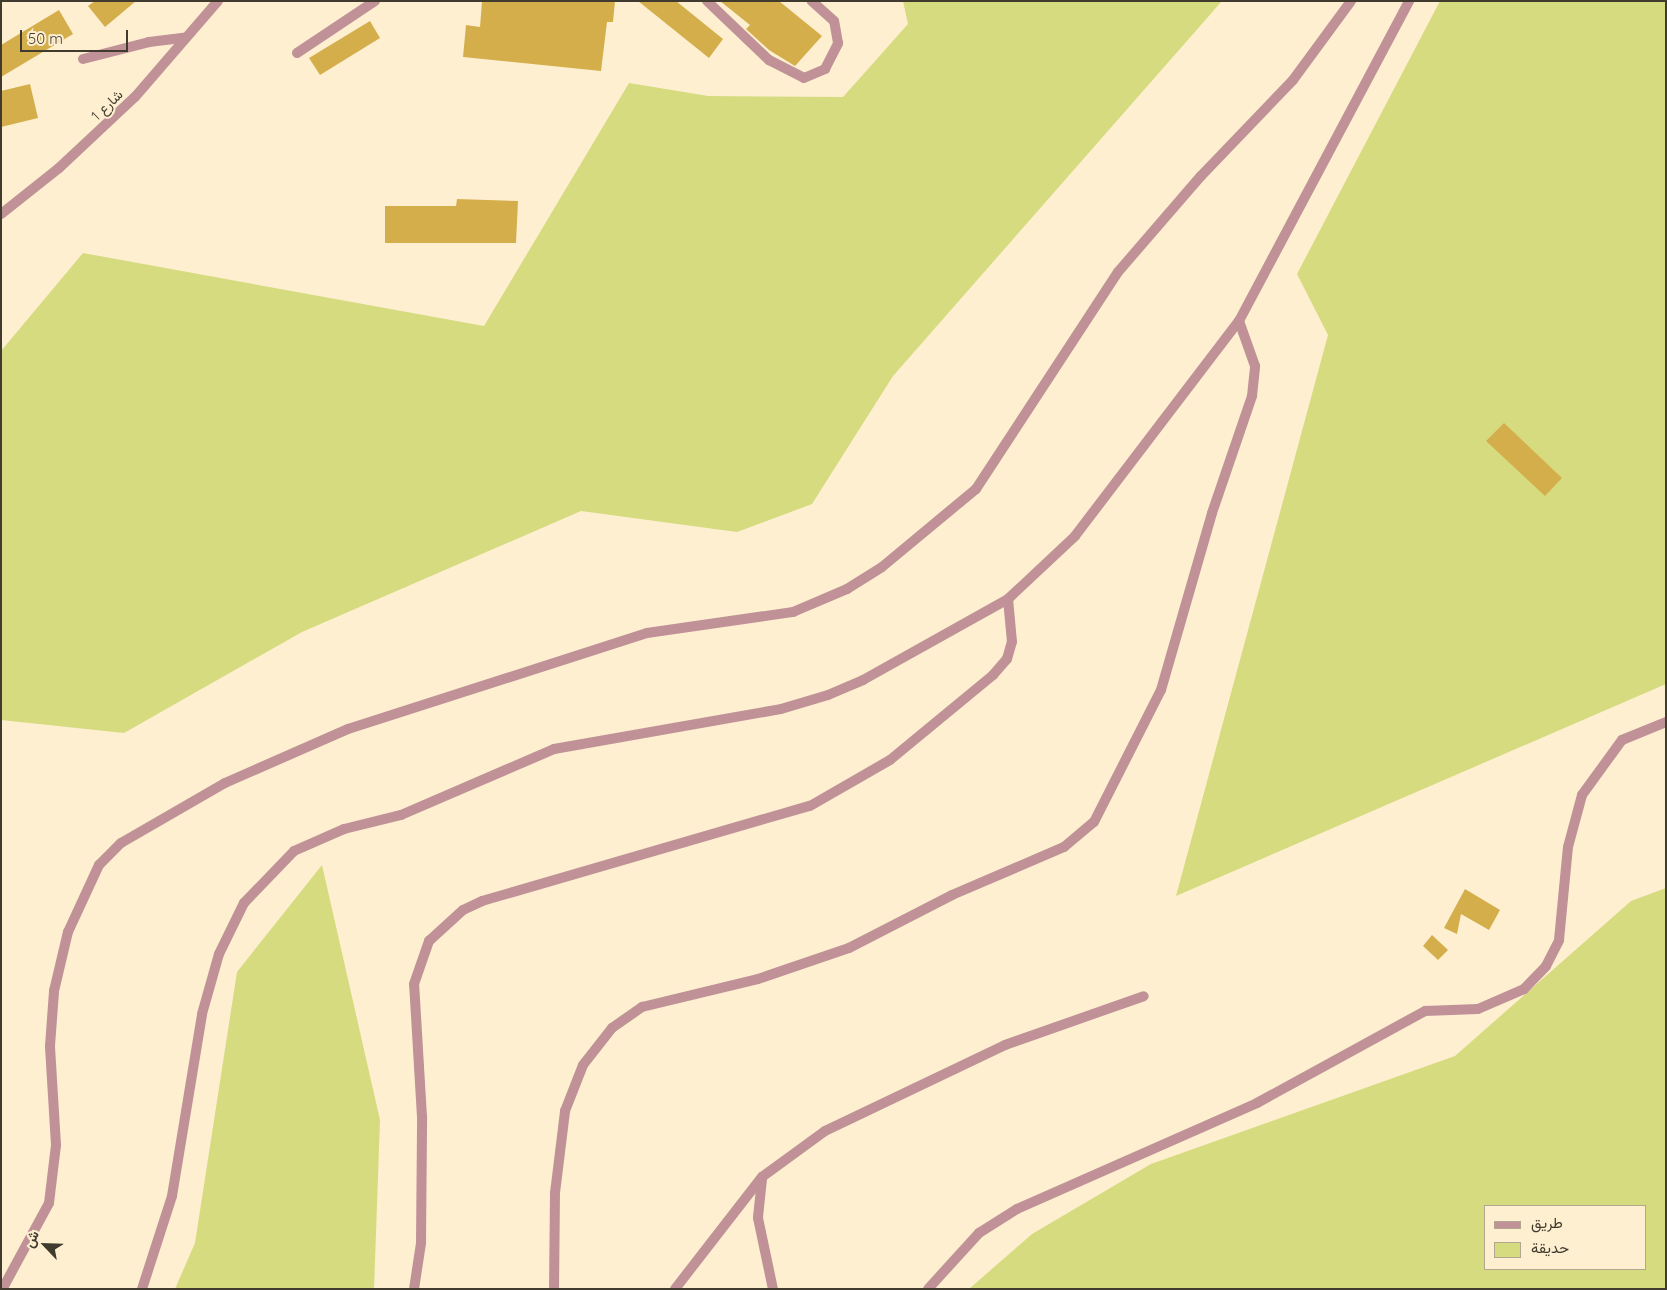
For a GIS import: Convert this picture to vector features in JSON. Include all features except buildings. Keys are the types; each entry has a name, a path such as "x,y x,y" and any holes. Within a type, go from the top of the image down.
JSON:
{"street":[{"name":"شارع 1","path":"1,214 111,120 218,1"},
{"path":"297,53 375,1"},
{"path":"707,1 770,60 804,78 825,68 838,43 834,21 812,1"},
{"path":"5,1287 42,1220 50,1195 56,1145 50,1046 54,991 68,932 95,872 121,843 225,783 348,729 647,633 793,612 847,589 882,567 976,489 1118,272 1201,176 1294,80 1351,1"},
{"path":"142,1289 174,1187 202,1014 219,954 244,903 294,851 344,830 401,815 554,749 781,709 828,695 863,680 1008,599 1075,536 1239,321 1409,1"},
{"path":"83,59 184,38"},
{"path":"554,1289 556,1193 565,1111 573,1082 612,1028 642,1007 758,979 849,948 952,895 1064,847 1094,822 1161,690 1212,513 1252,396 1255,366 1239,321"},
{"path":"414,1289 421,1244 422,1117 414,984 428,941 463,910 482,901 777,819 849,787 950,714 1007,659 1013,628 1008,599"},
{"path":"928,1289 978,1233 1017,1209 1257,1103 1425,1011 1478,1009 1524,989 1546,966 1559,940 1568,846 1582,795 1622,740 1666,722"},
{"path":"675,1289 762,1177 790,1153 866,1109 1004,1045 1144,996"},
{"path":"762,1177 758,1218 773,1289"}],"green space":[{"path":"903,1 1222,1 893,376 812,504 737,532 581,511 302,632 124,733 1,720 1,351 83,253 484,326 629,83 708,96 843,97 908,24"},
{"path":"1440,1 1666,1 1666,684 1176,896 1328,335 1297,274"},
{"path":"322,865 380,1120 374,1289 175,1289 195,1243 237,972"},
{"path":"1666,888 1666,1289 969,1289 1032,1234 1151,1164 1455,1056 1631,901"}]}
